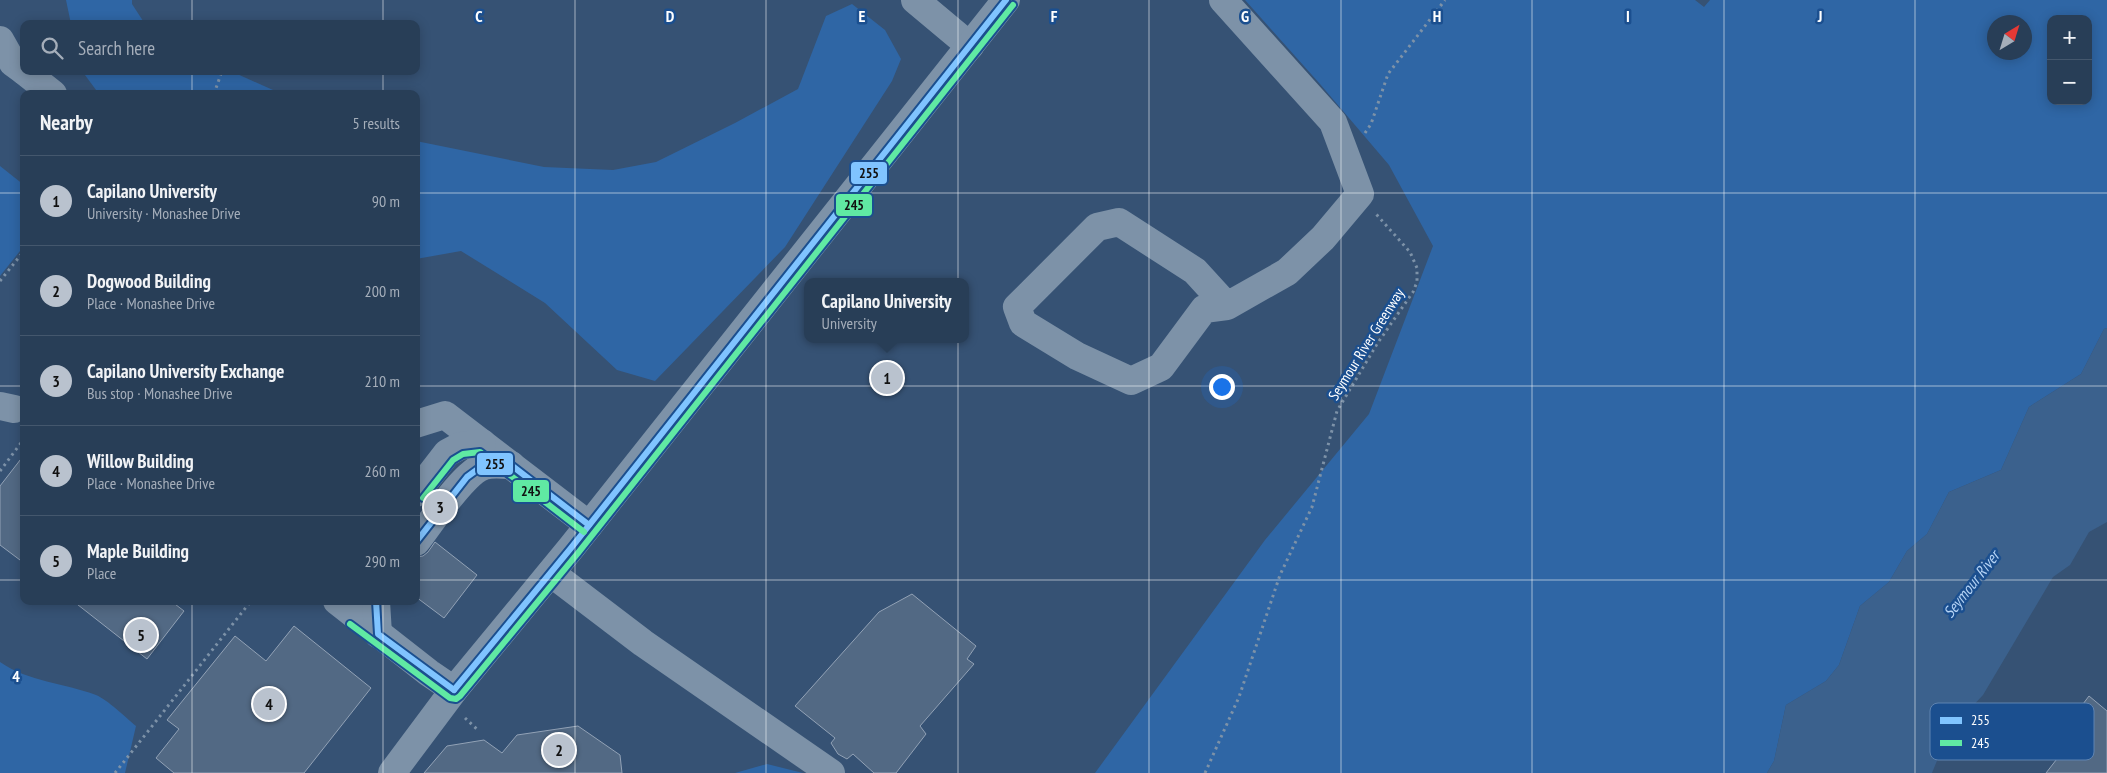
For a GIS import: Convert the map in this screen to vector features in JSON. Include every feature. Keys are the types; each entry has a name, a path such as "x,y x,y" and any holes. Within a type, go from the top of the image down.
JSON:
{"street":[{"path":"915,0 970,46"},
{"path":"392,773 456,702 551,573 1006,0"},
{"path":"1223,0 1333,122 1360,194 1323,238 1287,272 1227,306 1204,309 1162,367 1131,381 1077,356 1023,323 1017,307 1097,227 1119,222 1195,271 1227,306"},
{"path":"0,40 14,63 20,68"},
{"path":"29,75 48,90"},
{"path":"420,423 445,414 589,525"},
{"path":"420,488 447,454 460,446 482,443"},
{"path":"420,537 467,477 482,466 494,464 511,465"},
{"path":"551,573 643,643 831,773"},
{"path":"356,605 378,634 456,702"}],"path":[{"path":"1348,158 1371,124 1388,74 1445,0"},
{"path":"215,90 221,75"},
{"name":"Seymour River Greenway","path":"1205,773 1239,697 1280,575 1312,506 1338,411 1377,344 1413,292 1417,282 1417,268 1410,252 1360,194"},
{"path":"0,281 20,256"},
{"path":"0,472 20,444"},
{"path":"115,773 248,605"},
{"path":"456,702 480,731"}],"shaded area":[{"path":"66,0 132,0 132,4 142,20 70,20"},
{"path":"1245,0 1695,0 1704,7 1710,0 2107,0 2107,328 2104,329 2081,374 2029,407 2001,470 1949,492 1927,534 1907,551 1889,582 1860,606 1839,665 1826,681 1786,705 1774,761 1767,773 1095,773 1265,540 1369,414 1433,246 1389,165"},
{"path":"852,4 885,30 901,59 892,81 785,247 655,381 617,370 545,303 461,251 420,258 420,142 544,167 613,170 656,162 798,89 826,16"},
{"path":"85,75 239,75 273,90 96,90"},
{"path":"0,166 20,182 20,251 0,276"},
{"path":"0,662 23,674 101,697 136,726 125,773 0,773"},
{"path":"767,764 803,773 735,773"}],"water":[{"name":"Seymour River","path":"2107,328 2107,522 2089,532 2070,565 2053,577 1983,695 1975,703 1930,703 1930,760 1937,760 1932,773 1767,773 1774,761 1786,705 1826,681 1839,665 1860,606 1889,582 1907,551 1927,534 1949,492 2001,470 2029,407 2081,374 2104,329"}],"building":[{"path":"20,460 20,560 0,545 0,486"},
{"path":"435,542 477,575 444,618 420,600 420,556 428,552"},
{"path":"912,594 976,646 967,659 974,664 920,726 926,734 896,773 874,773 853,754 847,759 838,754 831,743 835,738 795,706 879,612"},
{"path":"78,605 176,605 184,611 147,659"},
{"path":"294,626 371,688 304,773 174,773 156,758 179,729 167,720 235,636 266,661"},
{"path":"2089,696 2107,711 2107,773 2046,773 2056,760 2094,760 2094,703 2084,703"},
{"path":"578,726 620,755 622,773 424,773 447,746 484,740 502,753 517,735"}],"transit line":[{"name":"255","path":"454,690 571,548 1006,0"},
{"name":"245","path":"350,624 450,698 456,699 460,696 578,553 1013,5"},
{"name":"245","path":"423,498 453,460 463,454 480,452 584,532"},
{"name":"255","path":"420,537 467,477 482,466 494,464 511,465 589,525"},
{"name":"255","path":"376,605 378,634 454,690"}],"place":[{"name":"Capilano University","path":"887,378"},
{"name":"Capilano University Exchange","path":"440,507"},
{"name":"Maple Building","path":"141,635"},
{"name":"Willow Building","path":"269,704"},
{"name":"Dogwood Building","path":"559,750"}]}
